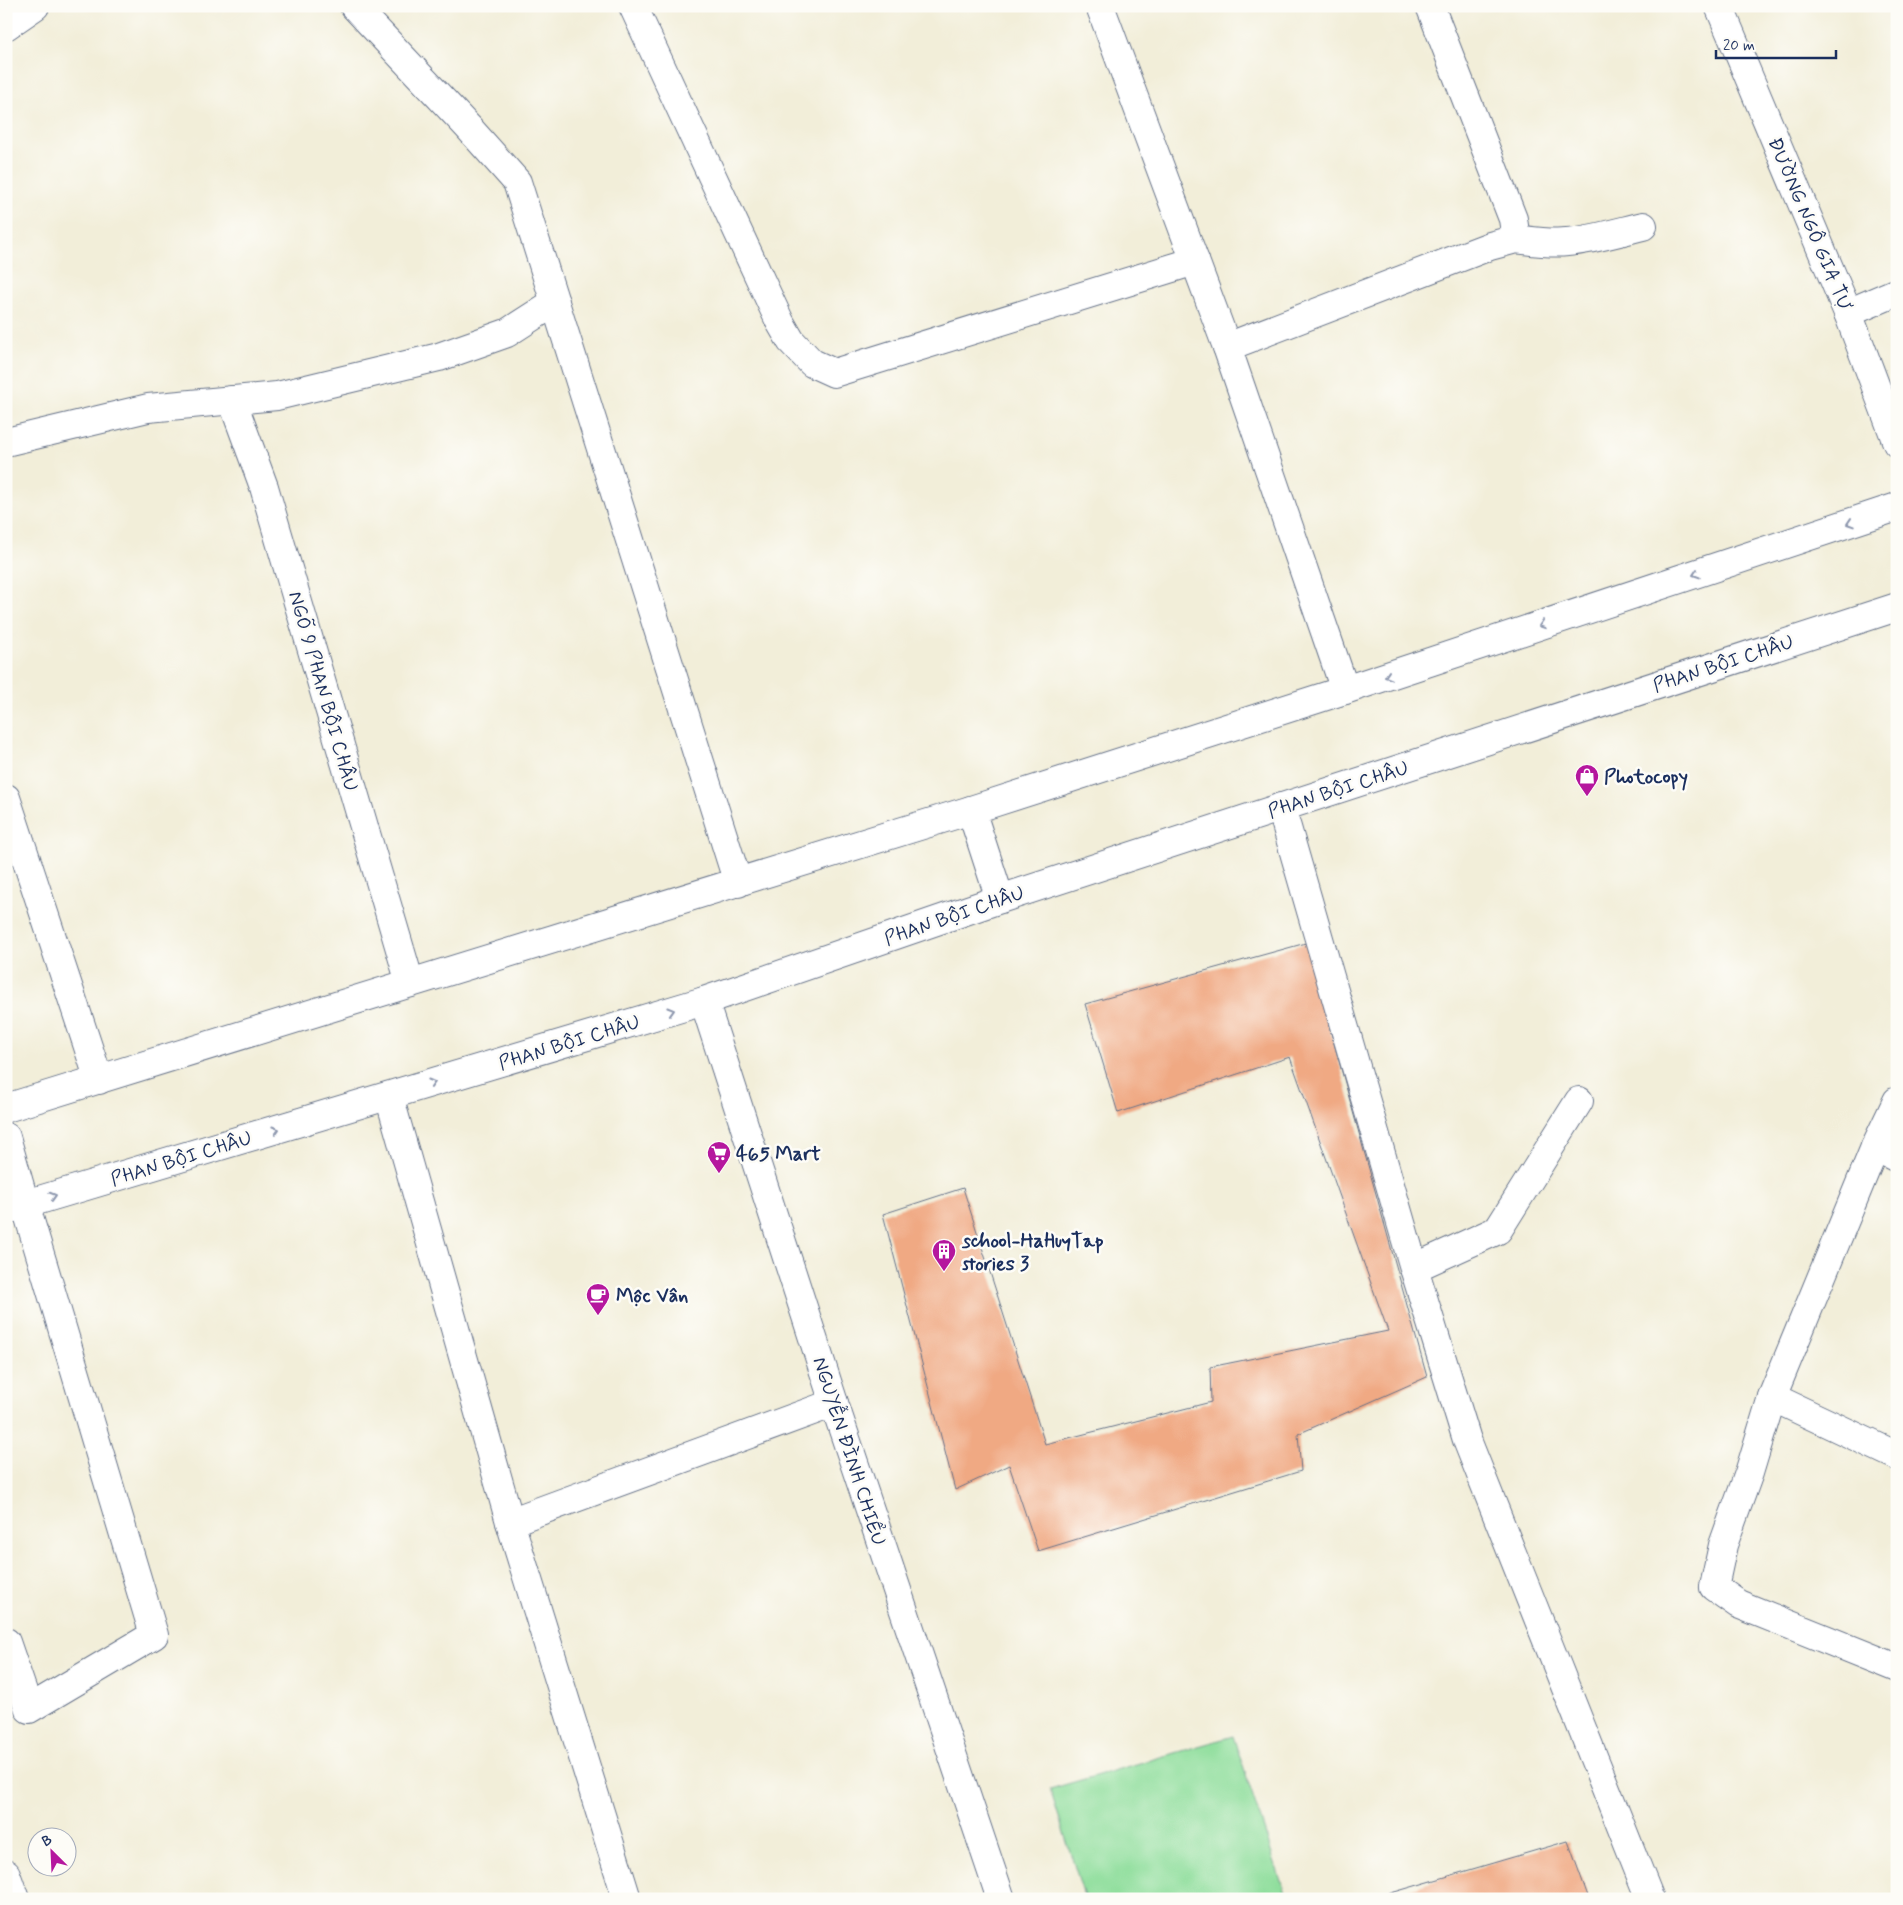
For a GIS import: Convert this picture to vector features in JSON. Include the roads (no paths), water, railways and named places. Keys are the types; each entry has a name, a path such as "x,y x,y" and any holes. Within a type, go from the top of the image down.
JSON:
{"street":[{"path":"6,26 35,6"},
{"path":"354,6 517,182 738,883"},
{"path":"633,6 780,322 791,341 812,363 834,372 1195,261"},
{"path":"1100,6 1227,347 1345,690"},
{"path":"1430,6 1513,219 1516,239"},
{"name":"ĐƯỜNG NGÔ GIA TỰ","path":"1719,6 1848,313 1897,444"},
{"path":"1227,347 1490,246 1516,239 1538,242 1566,242 1596,238 1642,226"},
{"path":"1848,313 1897,292"},
{"path":"6,442 148,408 278,396 438,357 507,333 555,302"},
{"name":"NGÕ 9 PHAN BỘI CHÂU","path":"232,400 264,487 410,983"},
{"path":"6,1108 971,810 1345,690 1897,507"},
{"name":"PHAN BỘI CHÂU","path":"16,1207 704,1001 1000,899 1897,607"},
{"path":"6,798 99,1080"},
{"path":"1281,807 1414,1268 1467,1440 1650,1899"},
{"path":"971,810 1000,899"},
{"name":"NGUYỄN ĐÌNH CHIỂU","path":"704,1001 834,1403 1002,1899"},
{"path":"389,1096 510,1522 628,1899"},
{"path":"1414,1268 1498,1230 1579,1101"},
{"path":"1897,1101 1886,1152 1772,1396 1749,1473 1723,1545 1714,1588 1738,1604 1897,1668"},
{"path":"6,1137 16,1207 154,1635 29,1709 6,1642"},
{"path":"1772,1396 1897,1456"},
{"path":"510,1522 834,1403"},
{"path":"6,1874 16,1899"}],"place":[{"name":"Photocopy","path":"1587,797"},
{"name":"465 Mart","path":"719,1174"},
{"name":"school-HaHuyTap stories 3","path":"944,1272"},
{"name":"Mộc Vân","path":"598,1316"}]}
